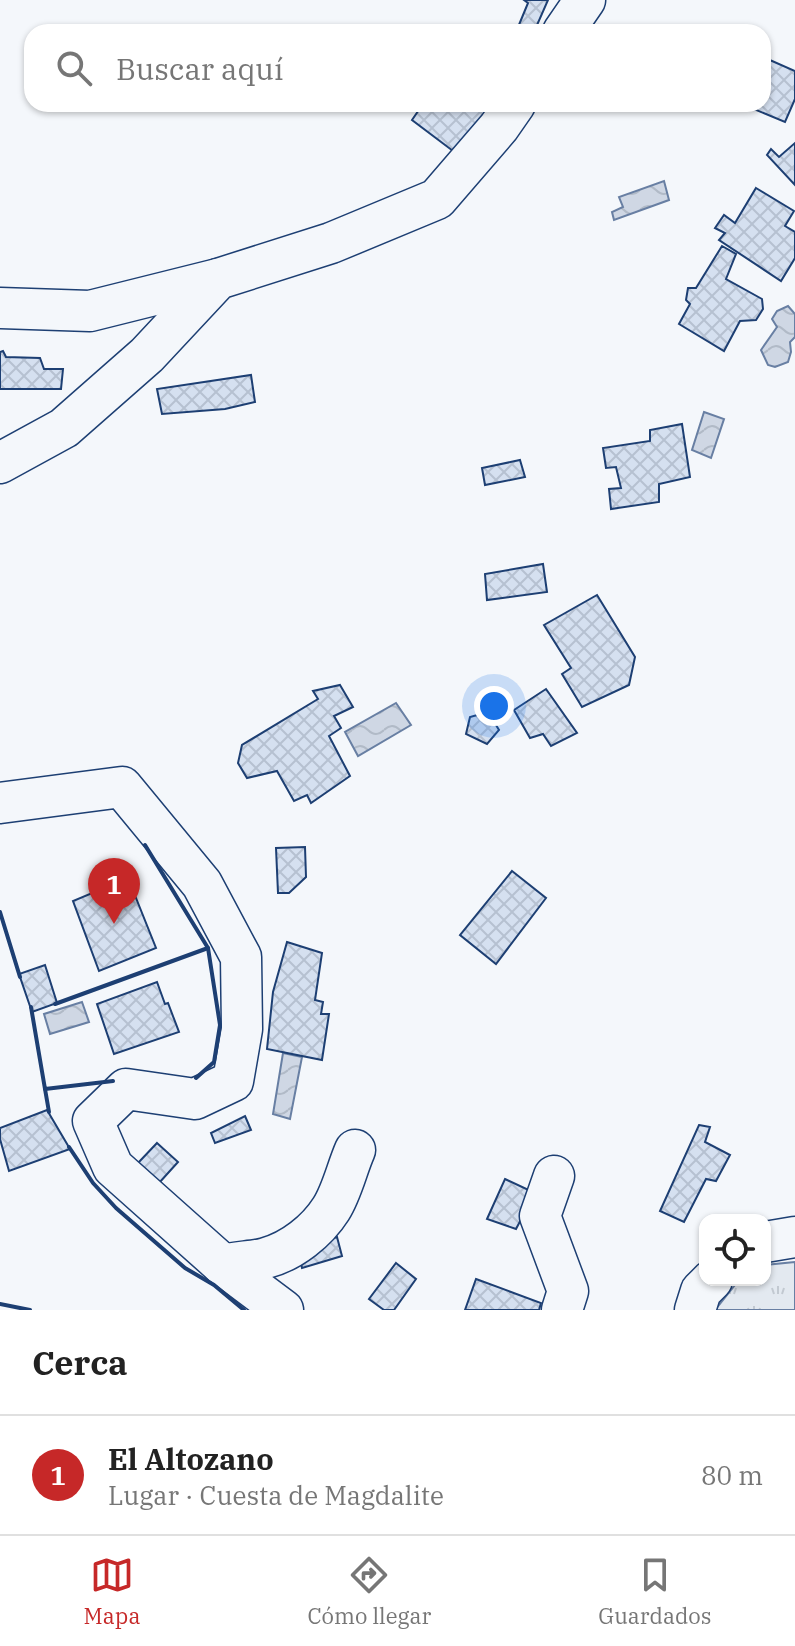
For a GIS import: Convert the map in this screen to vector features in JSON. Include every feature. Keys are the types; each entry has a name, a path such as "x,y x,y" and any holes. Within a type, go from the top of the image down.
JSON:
{"street":[{"path":"568,24 585,0"},
{"path":"0,308 90,311 218,279 331,243 437,199 509,112"},
{"path":"0,463 64,428 147,355 218,279"},
{"path":"0,803 122,787 202,884 241,957 242,1029 233,1081 195,1099 126,1089 93,1121 113,1167 223,1265 283,1310"},
{"path":"223,1265 263,1259 284,1252 301,1241 331,1209 355,1150"},
{"path":"554,1176 540,1216 568,1291 562,1310"},
{"path":"771,1241 795,1237"},
{"path":"695,1310 701,1291 706,1286"}],"green space":[{"path":"795,1262 795,1310 715,1310 734,1286 771,1286 771,1264"}],"water":[{"path":"664,181 669,200 614,220 612,212 623,207 619,197"},
{"path":"788,306 795,314 795,337 790,342 788,362 775,367 768,365 761,350 777,327 772,319 777,311"},
{"path":"704,412 724,419 711,458 692,450"},
{"path":"396,703 411,725 358,756 345,732"},
{"path":"82,1002 89,1022 50,1034 44,1014"},
{"path":"283,1053 302,1057 290,1119 273,1114"}],"building":[{"path":"524,0 548,0 538,24 519,24 528,3"},
{"path":"771,60 795,71 795,99 785,122 761,112 771,112"},
{"path":"418,112 487,112 453,151 412,120"},
{"path":"795,143 795,185 767,155 771,149 779,157"},
{"path":"756,188 794,211 785,226 795,232 795,258 781,281 719,240 725,233 715,228 724,215 735,223"},
{"path":"722,246 736,254 726,279 762,299 763,309 756,320 740,321 724,351 679,324 690,304 686,300 688,288 696,288"},
{"path":"3,351 6,357 40,358 44,369 63,369 61,389 0,389 0,352"},
{"path":"251,375 255,402 225,409 162,414 157,389"},
{"path":"682,424 690,477 659,484 659,502 611,509 609,489 621,488 616,467 606,468 603,448 650,441 650,430"},
{"path":"520,460 525,477 485,485 482,468"},
{"path":"543,564 547,592 487,600 485,574"},
{"path":"597,595 635,657 629,685 582,707 562,674 571,668 544,625"},
{"path":"340,685 353,707 334,716 341,728 329,736 350,776 311,803 307,795 294,801 277,771 247,778 238,763 242,745 318,699 313,691"},
{"path":"546,689 577,733 551,746 543,734 530,738 514,710"},
{"path":"488,712 499,730 487,744 466,734 470,717"},
{"path":"305,847 306,877 289,893 278,893 276,848"},
{"path":"512,871 546,898 496,964 460,935"},
{"path":"128,878 156,948 99,971 73,901"},
{"path":"287,942 322,953 315,1000 323,1002 321,1014 329,1014 322,1060 267,1049 273,992"},
{"path":"45,965 57,1003 32,1012 19,974"},
{"path":"157,982 179,1032 114,1054 97,1004"},
{"path":"47,1110 70,1149 9,1171 0,1128"},
{"path":"245,1116 251,1130 215,1143 211,1133"},
{"path":"699,1125 710,1127 705,1142 730,1155 716,1181 706,1179 684,1222 660,1211"},
{"path":"157,1143 178,1162 159,1183 138,1163"},
{"path":"505,1179 535,1193 516,1229 487,1219"},
{"path":"337,1237 342,1256 302,1268 298,1249"},
{"path":"396,1263 416,1279 394,1310 384,1310 369,1299"},
{"path":"476,1279 541,1303 539,1310 465,1310"}],"wall":[{"path":"55,1004 208,948 145,845"},
{"path":"0,912 20,977"},
{"path":"196,1078 214,1062 220,1025 208,948"},
{"path":"31,1007 45,1089 113,1081"},
{"path":"45,1089 49,1112"},
{"path":"69,1147 93,1183 116,1208 185,1268 214,1285 244,1310"},
{"path":"0,1304 30,1310"}],"place":[{"name":"El Altozano","path":"114,924"}]}
